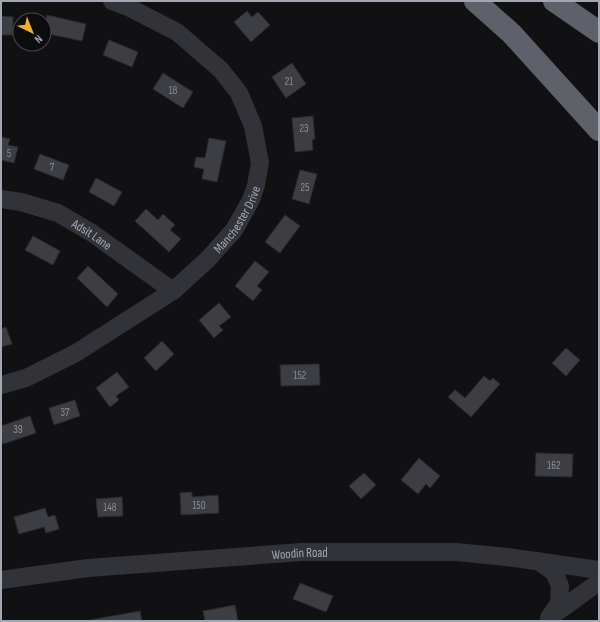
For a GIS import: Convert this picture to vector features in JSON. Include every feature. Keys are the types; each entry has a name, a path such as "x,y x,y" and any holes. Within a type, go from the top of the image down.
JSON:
{"highway":[{"path":"475,1 511,33 599,130"},
{"path":"554,1 599,32"}],"street":[{"name":"Manchester Drive","path":"1,385 26,378 76,353 173,292 208,259 234,230 251,200 256,185 260,163 253,126 239,93 221,70 177,32 128,7 112,1"},
{"name":"Adsit Lane","path":"1,199 21,202 58,213 92,233 173,292"},
{"name":"Woodin Road","path":"1,580 88,568 302,552 456,552 507,557 599,570"},
{"path":"538,561 554,572 560,586 559,603 547,619"},
{"path":"547,619 599,582"}],"building":[{"path":"247,11 252,17 258,12 270,25 251,42 234,22"},
{"path":"1,16 12,17 12,35 1,35"},
{"path":"52,16 86,24 82,41 52,35"},
{"path":"109,40 138,52 132,67 103,55"},
{"path":"292,63 306,84 286,98 272,77"},
{"path":"163,73 193,92 183,108 153,89"},
{"path":"313,116 315,139 312,140 313,150 295,152 292,118"},
{"path":"1,137 10,139 8,145 18,147 14,163 1,160"},
{"path":"209,138 226,141 217,182 202,179 204,169 194,167 196,157 205,158"},
{"path":"40,154 69,165 63,180 34,169"},
{"path":"300,170 317,174 309,204 292,199"},
{"path":"96,178 122,192 114,206 89,192"},
{"path":"146,209 158,220 163,214 175,225 170,230 181,239 169,252 135,221"},
{"path":"285,215 300,226 280,253 265,242"},
{"path":"33,236 60,251 53,265 25,250"},
{"path":"255,261 269,272 257,286 262,290 253,301 235,286"},
{"path":"88,266 118,294 107,307 77,278"},
{"path":"219,303 231,317 219,326 223,330 214,338 199,320"},
{"path":"6,327 12,344 1,347 1,329"},
{"path":"162,341 174,354 156,371 144,358"},
{"path":"566,348 580,360 566,376 552,363"},
{"path":"319,364 320,385 281,386 280,365"},
{"path":"117,372 129,387 116,396 119,400 110,407 96,388"},
{"path":"484,376 490,381 493,378 500,384 471,417 448,397 455,390 465,398"},
{"path":"75,400 80,416 54,425 49,408"},
{"path":"30,416 36,433 3,444 1,438 1,426"},
{"path":"536,453 573,454 572,477 535,476"},
{"path":"419,458 440,476 430,488 426,484 418,494 401,480"},
{"path":"364,473 376,485 361,499 349,486"},
{"path":"192,492 192,497 218,495 219,513 181,515 180,493"},
{"path":"122,497 123,516 98,517 96,499"},
{"path":"45,508 48,517 55,515 59,529 46,533 44,527 19,534 14,517"},
{"path":"300,583 333,596 326,612 293,599"},
{"path":"235,605 238,621 205,621 203,611"},
{"path":"140,611 142,621 90,621 90,620"}]}
